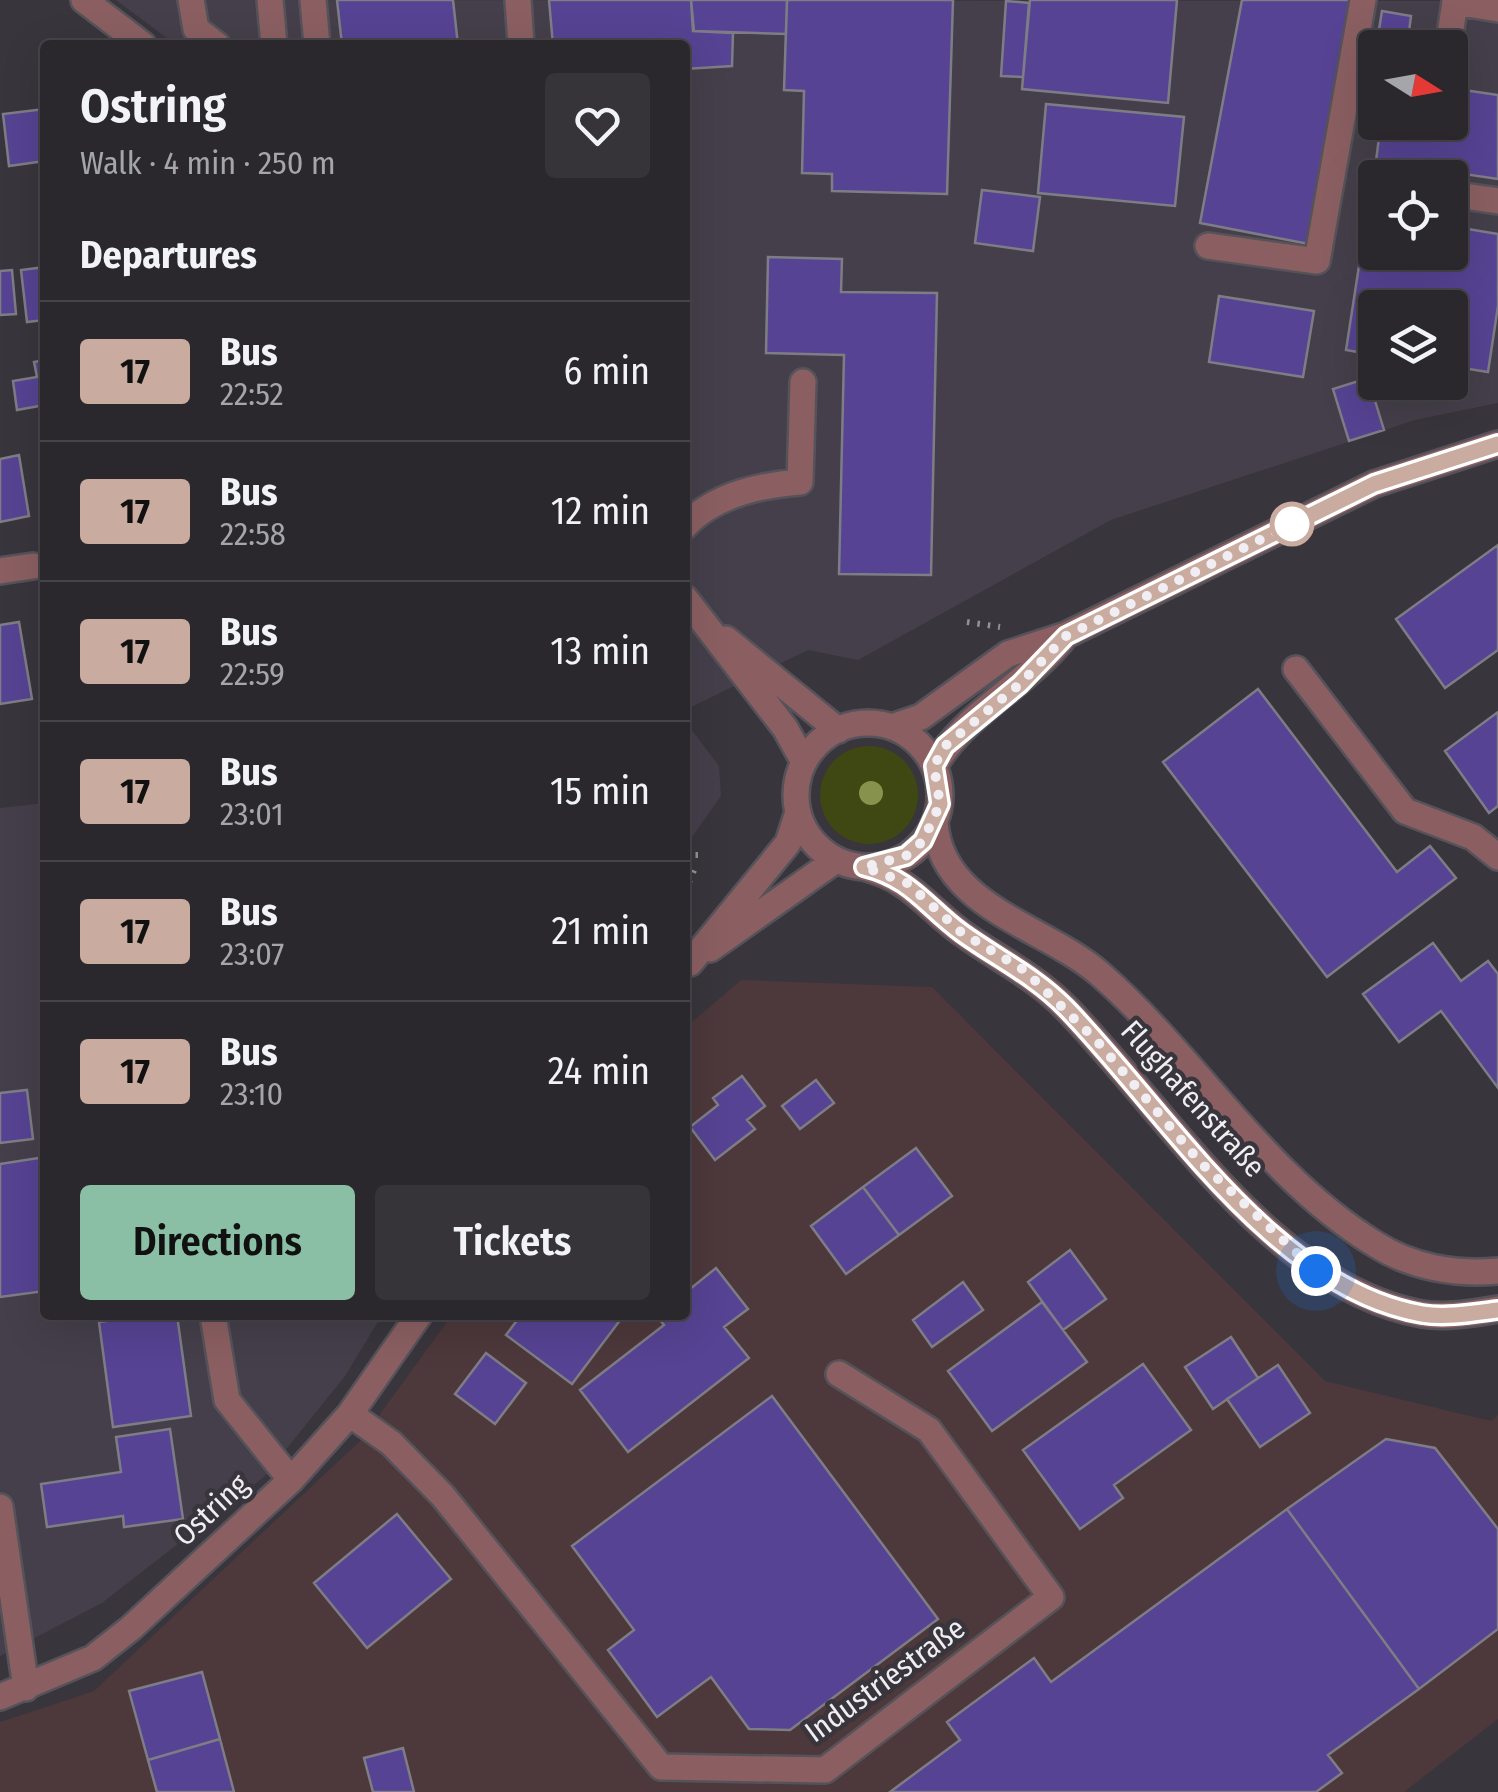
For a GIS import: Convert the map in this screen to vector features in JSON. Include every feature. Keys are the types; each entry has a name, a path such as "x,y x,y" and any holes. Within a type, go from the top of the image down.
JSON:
{"street":[{"path":"84,0 136,40"},
{"path":"190,0 196,29 210,40"},
{"path":"270,0 274,40"},
{"path":"312,0 317,40"},
{"path":"518,0 522,40"},
{"path":"1208,246 1317,261 1363,0"},
{"path":"1450,30 1454,2 1498,9"},
{"path":"1468,197 1498,201"},
{"path":"690,522 717,503 760,485 800,482 803,382"},
{"path":"690,961 788,843 798,812 798,778 804,762 818,743 838,730 856,724 892,727 921,717 1008,654 1066,636 1374,484 1498,444"},
{"path":"0,571 33,566"},
{"path":"690,604 746,682 785,728 804,762"},
{"path":"711,628 838,730"},
{"path":"934,766 960,729 1020,684 1066,636"},
{"path":"1296,669 1405,810 1473,837 1498,857"},
{"path":"798,812 819,848 836,860 864,867 906,856 935,822 940,804 934,766 921,746 892,727"},
{"name":"Flughafenstraße","path":"935,822 936,844 966,890 1098,972 1252,1135 1345,1224 1392,1255 1422,1265 1470,1274 1498,1272"},
{"path":"690,963 836,860"},
{"name":"Flughafenstraße","path":"864,867 907,883 962,933 1038,982 1096,1040 1201,1163 1316,1271 1371,1299 1426,1314 1498,1310"},
{"path":"214,1320 227,1400 290,1480"},
{"name":"Ostring","path":"0,1697 94,1658 290,1480 350,1414 415,1320"},
{"name":"Industriestraße","path":"350,1414 391,1443 443,1496 662,1768 825,1770 1051,1597 928,1430 839,1374"},
{"path":"0,1507 26,1688"}],"path":[{"path":"690,855 705,856"},
{"path":"690,880 695,868"}],"shaded area":[{"path":"116,0 1498,1 1498,403 1415,420 1111,520 858,660 808,650 690,708 690,40 169,40"},
{"path":"690,728 719,766 721,796 690,840"},
{"path":"40,804 40,1320 379,1320 345,1376 264,1477 102,1603 0,1656 0,808"},
{"path":"741,980 932,987 1325,1381 1491,1421 1498,1415 1498,1719 1404,1792 0,1792 0,1722 94,1691 361,1440 448,1320 690,1320 690,1024"}],"green space":[{"path":"869,746 888,749 904,760 915,776 915,814 904,830 888,841 869,844 850,841 834,830 823,814 820,795 823,776 834,760 850,749"}],"building":[{"path":"337,0 453,0 457,40 341,40"},
{"path":"549,0 691,0 693,31 733,33 732,66 690,69 690,40 553,40"},
{"path":"691,0 787,0 786,34 694,31"},
{"path":"787,0 953,0 947,194 832,191 832,174 802,173 804,91 784,90"},
{"path":"1030,0 1177,0 1168,103 1022,89"},
{"path":"1242,0 1355,0 1309,244 1200,223"},
{"path":"1006,1 1029,3 1023,77 1001,76"},
{"path":"1382,11 1411,16 1409,30 1379,30"},
{"path":"1468,91 1498,95 1498,179 1468,175 1468,160 1376,160 1379,140 1468,140"},
{"path":"1046,104 1184,117 1175,206 1038,193"},
{"path":"40,110 40,162 9,166 3,114"},
{"path":"982,190 1040,197 1033,251 975,243"},
{"path":"1468,229 1498,234 1498,306 1488,372 1468,369 1468,290 1358,290 1358,352 1346,350 1358,270 1468,270"},
{"path":"768,257 842,259 841,292 937,293 931,575 839,574 844,355 766,353"},
{"path":"40,268 40,321 27,322 21,270"},
{"path":"12,270 16,314 0,315 0,271"},
{"path":"1219,296 1314,311 1303,377 1209,362"},
{"path":"40,361 40,406 17,410 13,381 37,377 34,362"},
{"path":"1358,381 1358,400 1375,400 1384,430 1349,441 1333,389"},
{"path":"19,455 29,516 0,522 0,459"},
{"path":"1498,545 1498,650 1445,688 1396,619"},
{"path":"19,622 32,699 0,704 0,625"},
{"path":"1258,689 1397,872 1430,846 1456,878 1327,977 1163,762"},
{"path":"1498,712 1498,806 1489,813 1445,751"},
{"path":"1433,943 1461,981 1488,961 1498,974 1498,1088 1441,1011 1399,1042 1363,994"},
{"path":"742,1076 765,1106 747,1120 755,1129 715,1160 690,1127 718,1105 713,1098"},
{"path":"816,1080 834,1103 800,1129 782,1106"},
{"path":"27,1090 33,1139 0,1143 0,1093"},
{"path":"916,1148 952,1196 899,1235 863,1187"},
{"path":"40,1158 40,1292 0,1297 0,1164"},
{"path":"863,1187 899,1235 846,1274 811,1226"},
{"path":"1070,1250 1106,1299 1063,1330 1028,1282"},
{"path":"716,1268 748,1309 724,1327 749,1358 628,1452 580,1390 664,1325 660,1320 690,1320 690,1289"},
{"path":"963,1282 983,1310 932,1347 913,1320"},
{"path":"1042,1302 1087,1362 992,1431 948,1371"},
{"path":"178,1320 191,1416 113,1427 99,1322"},
{"path":"517,1320 620,1320 572,1384 506,1335"},
{"path":"1231,1337 1258,1378 1213,1409 1185,1367"},
{"path":"486,1353 526,1383 495,1424 455,1394"},
{"path":"1143,1364 1191,1430 1114,1485 1123,1498 1080,1529 1023,1450"},
{"path":"1278,1365 1310,1413 1260,1447 1227,1399"},
{"path":"772,1396 938,1619 790,1730 749,1729 711,1677 657,1717 608,1650 634,1630 572,1546"},
{"path":"170,1429 183,1519 124,1527 123,1516 47,1527 41,1484 121,1472 116,1437"},
{"path":"1386,1439 1435,1448 1498,1529 1498,1629 1419,1689 1287,1509"},
{"path":"1287,1509 1419,1689 1328,1755 1342,1773 1316,1792 890,1792 960,1740 947,1722 1034,1658 1051,1682"},
{"path":"397,1514 451,1579 367,1648 314,1583"},
{"path":"202,1672 220,1739 148,1760 129,1691"},
{"path":"220,1739 234,1792 157,1792 148,1760"},
{"path":"403,1748 414,1792 373,1792 364,1758"}],"bus line":[{"name":"17","path":"1498,444 1374,484 1066,636 1020,684 960,729 945,746 934,766 940,804 923,841 906,856 886,865 864,867 889,873 907,883 962,933 1024,970 1096,1040 1201,1163 1316,1271 1344,1288 1384,1304 1426,1314 1498,1310"}],"route":[{"path":"1292,524 1295,523 1066,636 1020,684 960,729 945,746 934,766 940,804 923,841 906,856 886,865 864,867 889,873 907,883 962,933 1024,970 1096,1040 1201,1163 1316,1271"}]}
